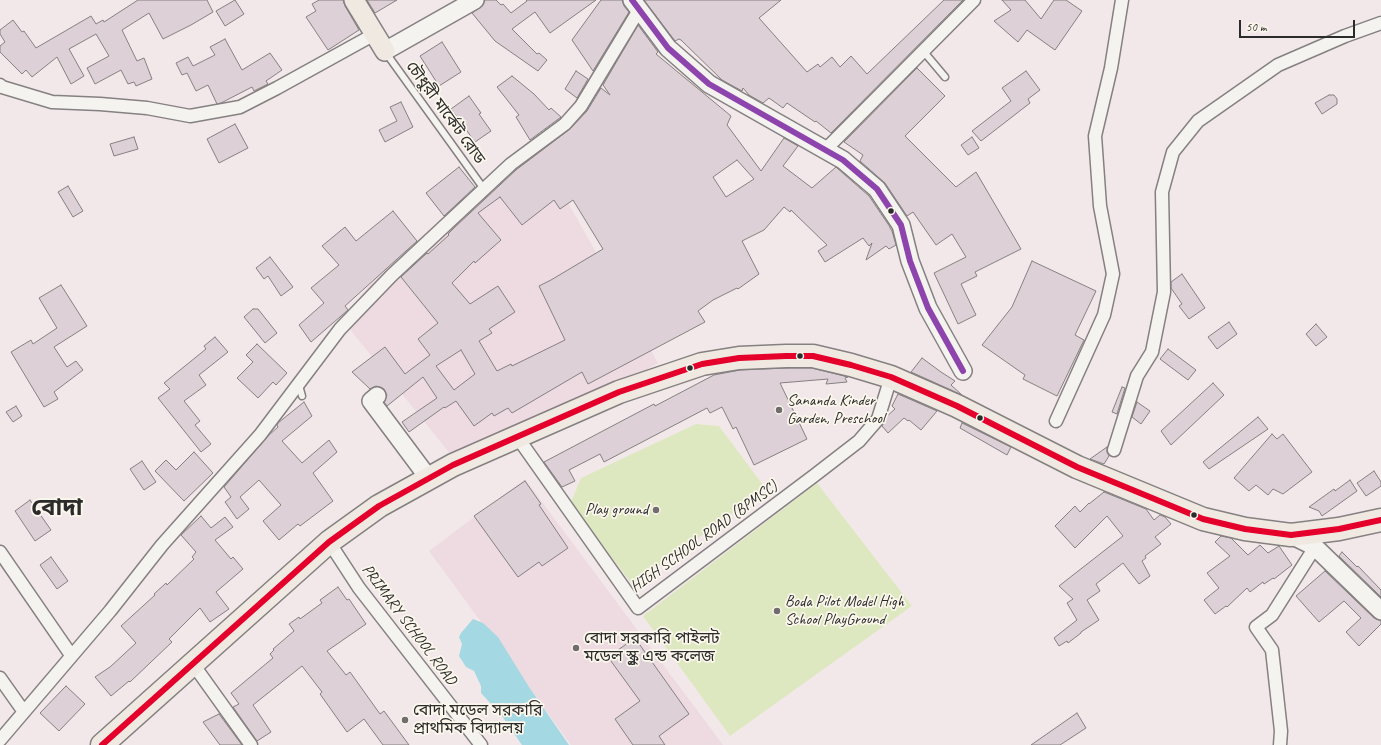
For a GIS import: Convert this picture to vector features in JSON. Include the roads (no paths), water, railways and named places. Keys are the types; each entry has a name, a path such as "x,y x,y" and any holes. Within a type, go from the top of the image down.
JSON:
{"highway":[{"path":"102,745 329,542 365,515 453,465 518,438 619,392 702,364 739,358 813,356 851,365 891,378 957,406 1077,467 1204,519 1245,529 1291,535 1339,529 1381,520"}],"main road":[{"path":"354,0 385,51"}],"street":[{"path":"385,51 475,0"},
{"path":"826,150 974,0"},
{"path":"1056,421 1104,315 1113,274 1100,206 1096,136 1111,68 1122,0"},
{"path":"0,740 110,611 162,545 260,435 340,329 392,275 511,164 564,124 581,106 635,5 668,48 709,84 843,160 877,189 901,225 910,261 928,308 963,370"},
{"path":"1114,450 1137,376 1152,352 1164,292 1162,192 1173,152 1198,121 1278,65 1345,36 1381,23"},
{"path":"0,85 2,87 52,102 147,108 190,116 240,108 374,35"},
{"name":"HIGH SCHOOL ROAD (BPMSC)","path":"518,438 638,608 815,475 859,440 878,419 891,378"},
{"path":"377,396 371,401 427,476"},
{"path":"1291,535 1315,547 1381,611"},
{"name":"PRIMARY SCHOOL ROAD","path":"329,542 359,588 481,745"},
{"path":"1280,745 1281,731 1272,650 1256,627 1272,615 1315,547"},
{"path":"0,552 71,655"},
{"path":"193,664 250,745"},
{"path":"0,678 24,712"}],"lane":[{"name":"চৌধুরী মার্কেট রোড","path":"385,51 484,189"},
{"path":"924,52 945,77"},
{"path":"301,380 300,389 302,396"}],"water":[{"path":"473,619 483,623 498,637 529,687 569,745 522,745 502,716 481,693 481,686 474,671 466,667 459,656 462,644 459,637"}],"place":[{"name":"Sananda Kinder Garden, Preschool","path":"779,410"},
{"name":"Play ground","path":"656,510"},
{"name":"Boda Pilot Model High School PlayGround","path":"777,611"},
{"name":"বোদা সরকারি পাইলট মডেল স্কুল এন্ড কলেজ","path":"576,648"},
{"name":"বোদা মডেল সরকারি প্রাথমিক বিদ্যালয়","path":"405,720"}],"district":[{"name":"বোদা","path":"57,509"}]}
